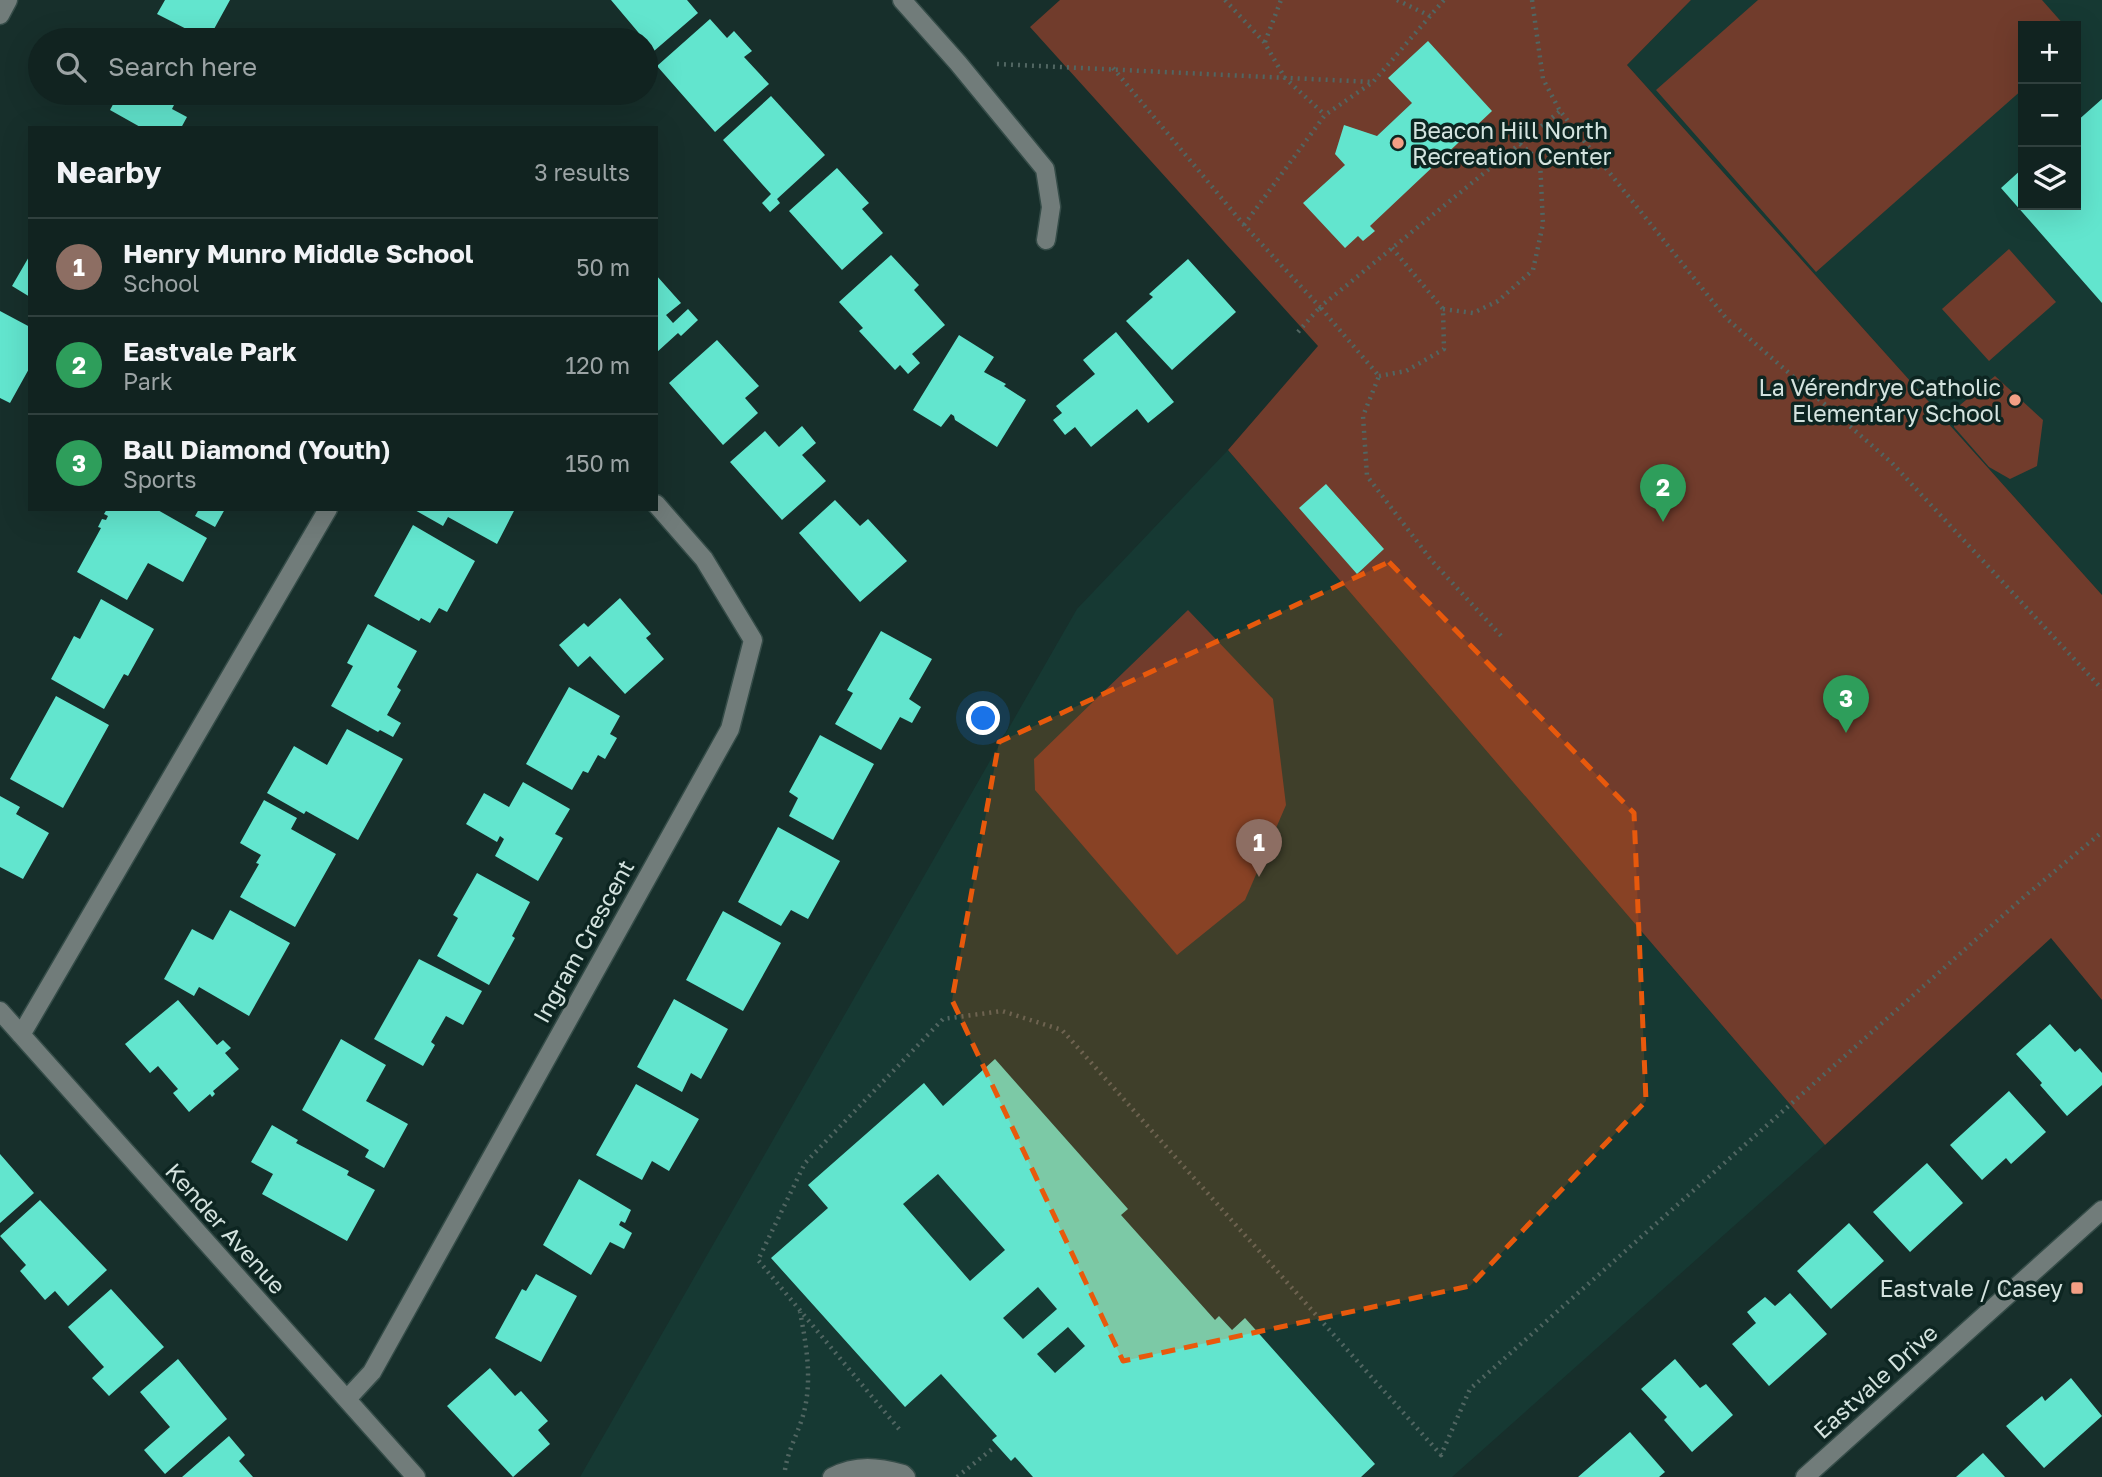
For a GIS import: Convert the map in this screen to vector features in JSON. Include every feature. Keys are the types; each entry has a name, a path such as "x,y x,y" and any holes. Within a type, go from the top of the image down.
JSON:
{"street":[{"path":"0,15 8,0"},
{"path":"902,0 1045,169 1051,207 1046,240"},
{"name":"Ingram Crescent","path":"346,1399 372,1372 730,729 753,640 704,559 658,506"},
{"path":"21,1035 327,511"},
{"name":"Kender Avenue","path":"0,1011 416,1477"},
{"name":"Eastvale Drive","path":"1805,1477 2102,1210"},
{"path":"832,1477 873,1466 906,1477"}],"path":[{"path":"1225,0 1264,42 1285,78 1325,115"},
{"path":"1264,42 1281,0"},
{"path":"1397,0 1430,16"},
{"path":"1244,225 1325,115 1373,82 1444,0"},
{"path":"1532,0 1543,79 1560,111 1726,318 1892,463 2102,689"},
{"path":"958,63 1373,82"},
{"path":"1113,68 1244,225 1379,376"},
{"path":"1298,332 1320,307 1560,111"},
{"path":"1520,144 1540,161 1606,168"},
{"path":"1443,309 1473,313 1498,301 1534,270 1544,224 1540,161"},
{"path":"1379,376 1406,370 1444,349 1443,309 1392,248"},
{"path":"1379,376 1363,416 1367,476 1432,561 1504,639"},
{"path":"899,1429 758,1260 805,1163 943,1019 1002,1011 1062,1030 1441,1455 1470,1389 2025,896 2102,832"},
{"path":"785,1470 787,1453 802,1420 808,1391 807,1350 800,1311"},
{"path":"957,1477 992,1449"}],"highlighted area":[{"path":"1389,562 1634,813 1646,1101 1470,1286 1123,1361 952,1000 999,742"}],"shaded area":[{"path":"1060,0 1691,0 1627,65 2102,595 2102,1000 2051,938 1825,1145 1228,450 1318,346 1030,27"},
{"name":"La Vérendrye Catholic Elementary School","path":"1691,0 2102,0 2102,595 1627,65"},
{"path":"1758,0 2042,0 2061,21 2018,21 2018,93 1816,272 1656,90"},
{"path":"2009,249 2056,302 1989,361 1942,309"},
{"path":"1995,376 2043,420 2037,466 2010,479 1989,467 1954,427 1954,410"},
{"path":"1228,450 1825,1145 1452,1477 580,1477 1077,609"},
{"path":"1188,610 1273,699 1286,805 1245,900 1177,955 1035,790 1034,759"}],"building":[{"path":"165,0 230,0 215,28 184,28 157,14"},
{"path":"611,0 687,0 698,13 658,48 658,28 635,28"},
{"path":"710,19 727,38 734,31 752,51 744,57 769,84 715,132 658,65"},
{"name":"Beacon Hill North Recreation Center","path":"1428,41 1492,111 1370,226 1375,231 1363,241 1358,236 1345,248 1303,203 1345,165 1335,154 1344,125 1377,136 1412,103 1388,78"},
{"path":"771,96 825,155 777,199 780,203 770,212 762,203 771,194 723,140"},
{"path":"2102,99 2102,303 2020,210 2081,210 2081,118"},
{"path":"113,105 174,105 172,109 187,117 182,126 138,126 110,110"},
{"path":"837,168 869,203 862,209 883,233 842,270 789,211"},
{"path":"2018,173 2018,207 2001,188"},
{"path":"891,255 919,285 914,290 945,325 912,354 920,363 908,374 900,365 895,370 859,331 863,328 839,302"},
{"path":"28,258 28,296 12,286"},
{"path":"1188,259 1236,312 1172,370 1126,321 1153,297 1149,294"},
{"path":"658,277 681,303 666,315 673,323 688,309 698,320 681,336 678,333 658,351"},
{"path":"0,311 28,326 28,371 10,403 0,398"},
{"path":"1116,332 1174,402 1148,423 1137,409 1091,447 1075,427 1065,435 1053,420 1062,413 1056,406 1095,374 1083,360"},
{"path":"959,335 994,357 984,372 1006,384 1004,386 1026,400 997,447 955,420 951,414 941,427 913,410"},
{"path":"717,340 759,386 745,398 758,413 723,445 669,383"},
{"path":"802,426 816,443 802,455 826,481 782,520 730,462 765,431 779,447"},
{"path":"1326,484 1384,549 1357,574 1299,508"},
{"path":"835,500 860,526 868,519 907,561 860,602 799,533"},
{"path":"106,511 160,511 207,538 183,582 148,563 127,600 77,572 101,528 98,527 102,519 106,520 108,516 104,514"},
{"path":"198,511 224,511 215,527 195,516"},
{"path":"417,511 514,511 497,544 448,517 443,526"},
{"path":"413,525 475,561 447,612 439,608 430,623 421,618 419,621 374,596"},
{"path":"620,598 651,634 646,638 664,659 625,694 590,656 578,667 559,645 584,623 588,627"},
{"path":"101,599 154,629 128,676 124,674 104,709 51,679 74,636 80,639"},
{"path":"368,624 417,651 397,687 401,690 387,715 401,723 393,737 380,730 378,732 331,706 353,666 347,663"},
{"path":"881,631 932,659 909,699 921,707 912,723 900,717 881,750 835,724 853,693 847,690"},
{"path":"569,687 620,716 610,734 617,738 605,759 598,755 588,773 583,771 572,790 526,764"},
{"path":"56,696 109,725 63,808 10,779"},
{"path":"347,729 403,759 358,840 267,793 294,746 327,765"},
{"path":"820,735 874,764 833,840 789,816 798,798 789,792"},
{"path":"523,782 570,809 555,834 563,838 538,881 495,856 504,839 500,836 497,842 466,824 484,793 509,807"},
{"path":"0,796 20,807 16,814 49,833 23,879 0,867"},
{"path":"264,800 297,818 291,829 336,854 295,927 240,897 259,864 256,863 261,855 240,843"},
{"path":"778,827 840,861 808,919 791,910 781,926 738,902"},
{"path":"477,873 530,902 512,936 515,938 489,985 437,956 458,918 453,915"},
{"path":"230,910 290,943 249,1016 199,987 194,996 164,979 192,929 213,940"},
{"path":"723,911 781,943 743,1011 686,980"},
{"path":"419,959 482,991 463,1025 446,1016 431,1042 435,1045 423,1066 374,1039"},
{"path":"674,999 728,1029 701,1079 691,1073 682,1092 637,1067"},
{"path":"178,1000 217,1045 223,1040 231,1048 225,1053 239,1069 213,1091 215,1094 212,1097 210,1094 189,1112 173,1093 178,1089 158,1066 150,1073 125,1044"},
{"path":"2050,1024 2075,1052 2080,1048 2102,1073 2102,1085 2067,1116 2016,1054"},
{"path":"341,1039 386,1065 366,1101 408,1124 384,1168 365,1157 369,1150 302,1110"},
{"path":"995,1059 1128,1209 1121,1215 1215,1320 1219,1316 1232,1330 1245,1318 1375,1464 1361,1477 1033,1477 1015,1457 1011,1461 992,1440 997,1436 941,1374 905,1407 771,1258 828,1208 808,1185 924,1083 943,1106","holes":["938,1174 1005,1250 970,1281 903,1204","1038,1287 1057,1309 1023,1339 1003,1318","1068,1327 1085,1346 1055,1373 1037,1354"]},
{"path":"636,1084 699,1119 669,1171 652,1161 642,1180 596,1155"},
{"path":"2009,1091 2046,1132 2011,1164 2006,1158 1982,1180 1950,1145"},
{"path":"272,1125 298,1140 296,1143 349,1171 347,1175 375,1190 347,1241 262,1194 273,1174 251,1162"},
{"path":"0,1154 34,1193 0,1223"},
{"path":"1927,1163 1963,1203 1910,1252 1873,1212"},
{"path":"579,1179 631,1210 625,1223 621,1221 619,1225 632,1233 624,1249 610,1242 591,1275 543,1245"},
{"path":"40,1200 107,1270 68,1306 55,1291 45,1300 20,1271 26,1265 0,1236"},
{"path":"1849,1223 1884,1261 1831,1309 1797,1271"},
{"path":"536,1274 577,1296 541,1362 495,1338 522,1289 526,1291"},
{"path":"111,1289 164,1347 109,1396 92,1378 104,1367 68,1327"},
{"path":"1790,1293 1827,1334 1769,1386 1732,1344 1756,1323 1747,1312 1765,1297 1775,1306"},
{"path":"178,1359 227,1419 165,1474 144,1450 170,1427 140,1392"},
{"path":"1675,1359 1700,1388 1706,1384 1733,1415 1692,1452 1664,1420 1667,1417 1641,1389"},
{"path":"490,1368 515,1396 521,1391 548,1421 538,1430 550,1444 513,1477 447,1406"},
{"path":"2071,1378 2102,1416 2044,1468 2006,1426 2042,1396 2045,1401"},
{"path":"1630,1432 1665,1472 1659,1477 1578,1477"},
{"path":"229,1436 245,1455 239,1461 253,1477 182,1477"},
{"path":"1983,1453 2005,1477 1956,1477"}],"place":[{"name":"Beacon Hill North Recreation Center","path":"1398,143"},
{"name":"La Vérendrye Catholic Elementary School","path":"2015,400"},
{"name":"Eastvale Park","path":"1663,522"},
{"name":"Ball Diamond (Youth)","path":"1846,733"},
{"name":"Henry Munro Middle School","path":"1259,877"},
{"name":"Eastvale / Casey","path":"2077,1288"}]}
